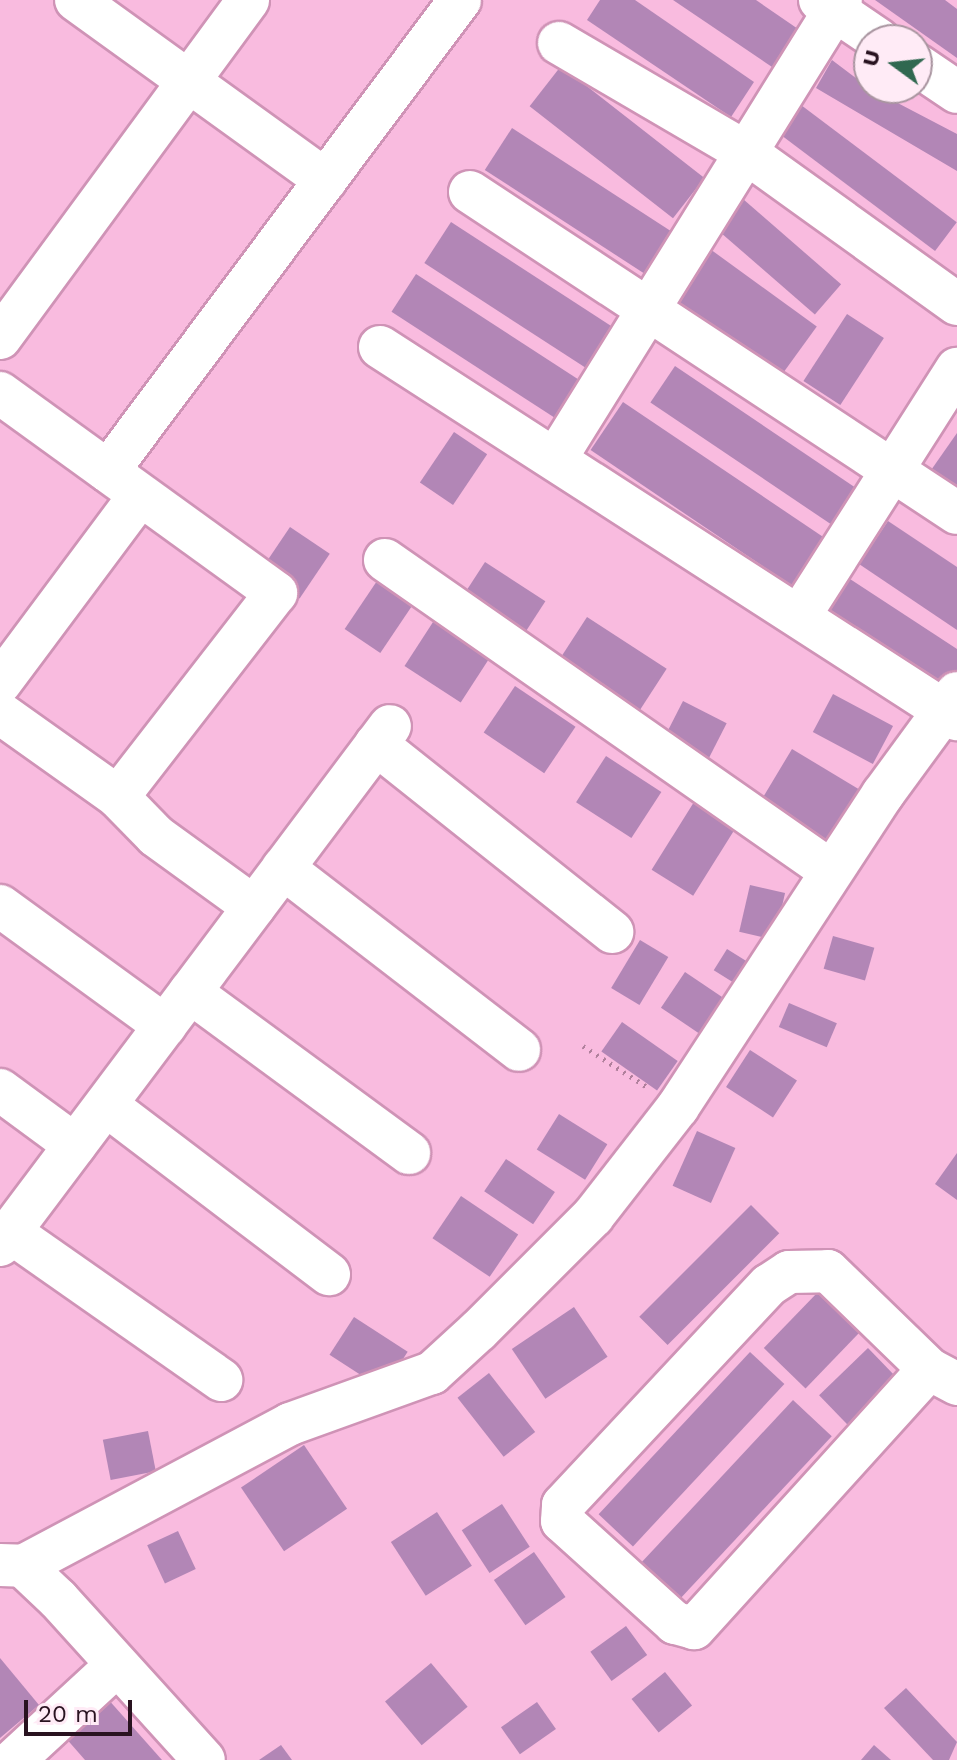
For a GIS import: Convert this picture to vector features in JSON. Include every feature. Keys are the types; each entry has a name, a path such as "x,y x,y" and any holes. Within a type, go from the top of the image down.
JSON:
{"street":[{"path":"76,0 326,180"},
{"path":"0,338 248,0"},
{"path":"0,683 124,483 326,180 460,0"},
{"path":"556,458 832,3 859,24"},
{"path":"559,43 744,151 957,304"},
{"path":"933,76 957,92"},
{"path":"470,192 957,513"},
{"path":"204,1760 116,1666 11,1565 290,1424 432,1373 593,1216 678,1107 831,871 953,708 800,615 380,347"},
{"path":"800,615 957,369"},
{"path":"0,393 276,593 118,797"},
{"path":"385,560 831,871"},
{"path":"0,713 118,797 156,836 254,907"},
{"path":"221,1380 5,1239 383,735 612,932"},
{"path":"283,868 519,1050"},
{"path":"0,906 165,1026"},
{"path":"190,992 409,1153"},
{"path":"0,1090 75,1145"},
{"path":"106,1105 329,1274"},
{"path":"828,1271 943,1376 694,1628 675,1623 562,1521 563,1505 769,1285 789,1272 828,1271"},
{"path":"14,1760 116,1666"}],"path":[{"path":"583,1046 678,1107"}],"building":[{"path":"600,0 635,0 754,82 731,117 587,20"},
{"path":"673,0 756,0 801,31 775,69"},
{"path":"875,0 945,0 957,9 957,58 933,41 933,24 909,24"},
{"path":"832,60 853,76 853,104 900,104 957,134 957,171 816,88"},
{"path":"561,66 704,178 673,218 530,106"},
{"path":"801,105 957,222 935,251 779,134"},
{"path":"512,128 673,233 646,275 485,170"},
{"path":"743,199 841,284 815,314 717,229"},
{"path":"451,222 615,329 589,370 424,263"},
{"path":"710,249 817,327 780,377 674,299"},
{"path":"416,274 585,384 561,422 391,312"},
{"path":"847,314 884,338 840,405 803,381"},
{"path":"675,366 858,490 834,526 650,402"},
{"path":"623,402 827,540 795,588 591,450"},
{"path":"454,432 487,454 453,505 420,483"},
{"path":"957,433 957,493 929,473"},
{"path":"888,521 957,567 957,630 859,564"},
{"path":"290,527 330,554 300,599 260,572"},
{"path":"485,562 545,601 523,636 462,597"},
{"path":"381,575 417,599 380,653 345,629"},
{"path":"850,579 957,649 957,674 944,694 826,617"},
{"path":"587,617 667,669 632,722 552,671"},
{"path":"435,619 491,655 461,702 405,666"},
{"path":"515,686 576,727 544,773 484,732"},
{"path":"833,694 893,726 873,764 813,732"},
{"path":"683,701 727,723 707,762 663,739"},
{"path":"792,749 860,790 824,849 756,808"},
{"path":"606,756 661,792 631,838 576,802"},
{"path":"694,802 736,828 693,896 652,870"},
{"path":"750,885 785,893 774,940 739,932"},
{"path":"833,936 874,948 865,981 824,969"},
{"path":"640,940 668,957 639,1005 611,988"},
{"path":"727,949 749,963 736,984 714,970"},
{"path":"685,972 734,1005 710,1041 661,1008"},
{"path":"789,1003 837,1023 827,1047 779,1027"},
{"path":"622,1022 678,1061 657,1090 601,1051"},
{"path":"750,1050 797,1080 773,1117 726,1087"},
{"path":"559,1114 607,1144 585,1180 537,1150"},
{"path":"697,1131 735,1148 711,1203 673,1186"},
{"path":"957,1153 957,1200 935,1184"},
{"path":"506,1159 555,1192 533,1224 484,1191"},
{"path":"461,1196 518,1235 490,1277 432,1238"},
{"path":"751,1205 779,1233 668,1345 639,1317"},
{"path":"818,1292 860,1332 806,1388 764,1348"},
{"path":"574,1307 608,1357 545,1399 512,1349"},
{"path":"354,1317 408,1352 383,1390 329,1355"},
{"path":"868,1348 901,1382 852,1429 819,1395"},
{"path":"750,1352 784,1384 633,1546 599,1514"},
{"path":"489,1373 535,1432 504,1457 457,1398"},
{"path":"793,1400 832,1436 680,1599 642,1562"},
{"path":"148,1431 156,1471 111,1480 103,1440"},
{"path":"304,1445 347,1509 284,1551 241,1487"},
{"path":"502,1504 530,1547 490,1573 462,1530"},
{"path":"437,1512 472,1566 426,1596 391,1542"},
{"path":"178,1531 196,1569 165,1583 147,1545"},
{"path":"534,1552 566,1597 525,1625 494,1580"},
{"path":"626,1626 647,1655 612,1681 590,1652"},
{"path":"0,1658 39,1705 0,1738"},
{"path":"431,1663 468,1707 422,1745 385,1702"},
{"path":"665,1672 692,1705 659,1732 632,1699"},
{"path":"906,1688 957,1742 949,1760 933,1760 884,1708"},
{"path":"99,1689 162,1760 85,1760 57,1728"},
{"path":"537,1702 556,1729 520,1754 501,1727"},
{"path":"281,1745 292,1760 259,1760"},
{"path":"874,1745 891,1760 861,1760"}]}
